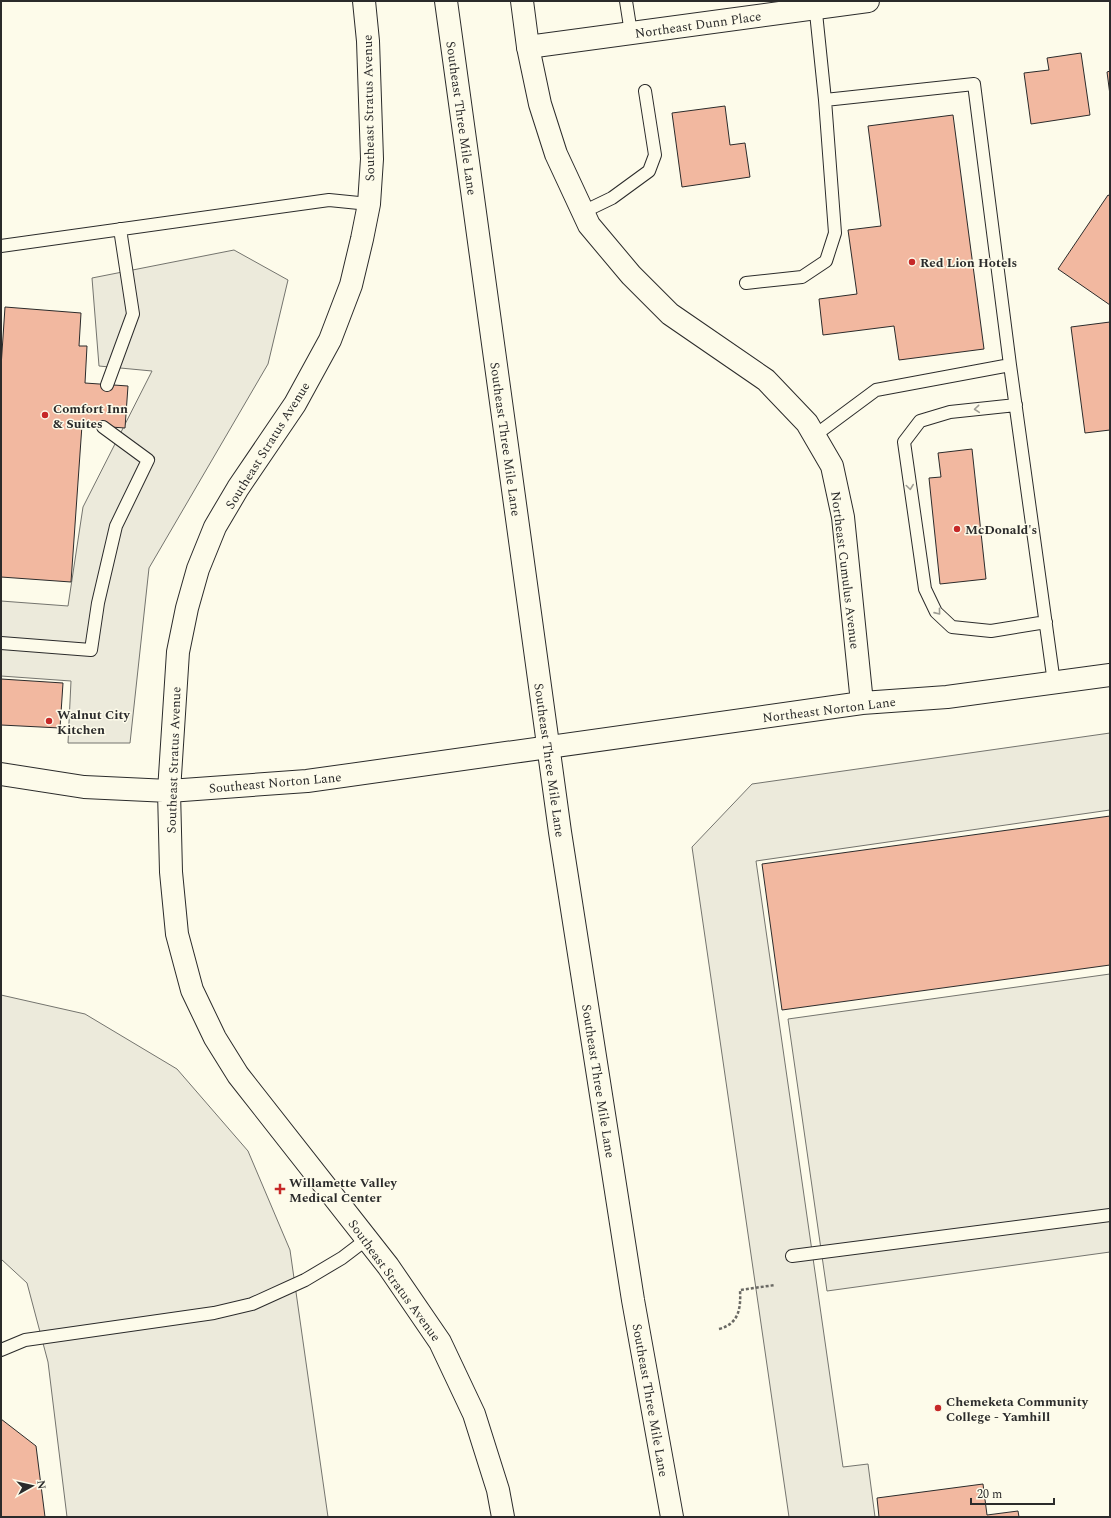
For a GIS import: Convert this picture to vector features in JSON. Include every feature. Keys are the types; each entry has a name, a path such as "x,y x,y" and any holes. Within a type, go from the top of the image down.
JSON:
{"main road":[{"name":"Southeast Stratus Avenue","path":"364,1 368,41 372,159 369,204 352,285 330,340 295,404 238,488 215,528 198,569 187,608 178,652 170,791 171,872 177,934 192,990 215,1038 238,1075 388,1266 440,1342 474,1414 498,1490 503,1517"},
{"name":"Southeast Three Mile Lane","path":"446,1 548,747 633,1300 672,1517"},
{"name":"Northeast Cumulus Avenue","path":"522,1 528,47 540,104 556,154 589,225 630,275 670,314 766,380 807,423 832,466 842,517 862,703"},
{"name":"Northeast Dunn Place","path":"528,47 816,5 868,1"},
{"name":"Northeast Norton Lane","path":"548,747 862,703 947,697 1110,675"},
{"name":"Southeast Norton Lane","path":"1,774 84,787 170,791 307,781 548,747"}],"lane":[{"path":"626,1 631,33"},
{"path":"746,283 802,277 826,261 835,233 816,5"},
{"path":"825,100 974,84 1010,365 1054,683"},
{"path":"583,212 612,198 649,171 655,155 645,92"},
{"path":"1,246 329,200 369,204"},
{"path":"107,385 133,314 120,229"},
{"path":"814,436 876,390 1010,365"},
{"path":"1016,406 950,412 920,421 904,442 924,589 936,612 952,627 991,631 1046,622"},
{"path":"1,643 91,650 98,602 116,526 148,460 103,426"},
{"path":"792,1256 1110,1215"},
{"path":"1,1350 25,1340 214,1313 252,1304 305,1280 342,1258 367,1239"}],"path":[{"path":"719,1329 726,1328 736,1318 741,1306 740,1290 775,1285"}],"shaded area":[{"path":"234,250 288,280 268,364 149,568 130,743 68,743 71,681 1,676 1,601 68,606 83,507 152,371 99,366 92,278"},
{"path":"1110,733 1110,810 756,861 843,1467 868,1464 875,1517 789,1517 692,847 752,784"},
{"path":"1110,974 1110,1252 827,1291 788,1019"},
{"path":"1,995 85,1014 177,1069 248,1151 290,1250 328,1517 67,1517 48,1362 27,1283 1,1259"}],"building":[{"path":"1081,53 1090,115 1031,124 1024,73 1049,70 1047,58"},
{"path":"1110,71 1110,95 1107,72"},
{"path":"725,106 730,145 745,143 750,177 682,187 672,113"},
{"name":"Red Lion Hotels","path":"953,115 984,349 899,360 894,326 823,335 819,299 857,294 848,230 881,226 868,126"},
{"path":"1108,195 1110,196 1110,305 1058,269"},
{"path":"5,307 81,313 79,346 87,346 85,383 128,386 125,428 82,425 71,582 1,577 1,367"},
{"path":"1110,322 1110,430 1085,433 1071,327"},
{"name":"McDonald's","path":"972,449 986,579 940,584 929,478 941,477 938,453"},
{"path":"1,679 63,683 60,728 1,725"},
{"path":"1110,816 1110,965 782,1010 762,864"},
{"path":"1,1419 36,1446 45,1517 1,1517"},
{"path":"983,1484 987,1515 1018,1511 1019,1517 879,1517 877,1498"}],"place":[{"name":"Red Lion Hotels","path":"912,262"},
{"name":"Comfort Inn & Suites","path":"45,415"},
{"name":"McDonald's","path":"957,529"},
{"name":"Walnut City Kitchen","path":"49,721"},
{"name":"Willamette Valley Medical Center","path":"280,1189"},
{"name":"Chemeketa Community College - Yamhill","path":"938,1408"}]}
